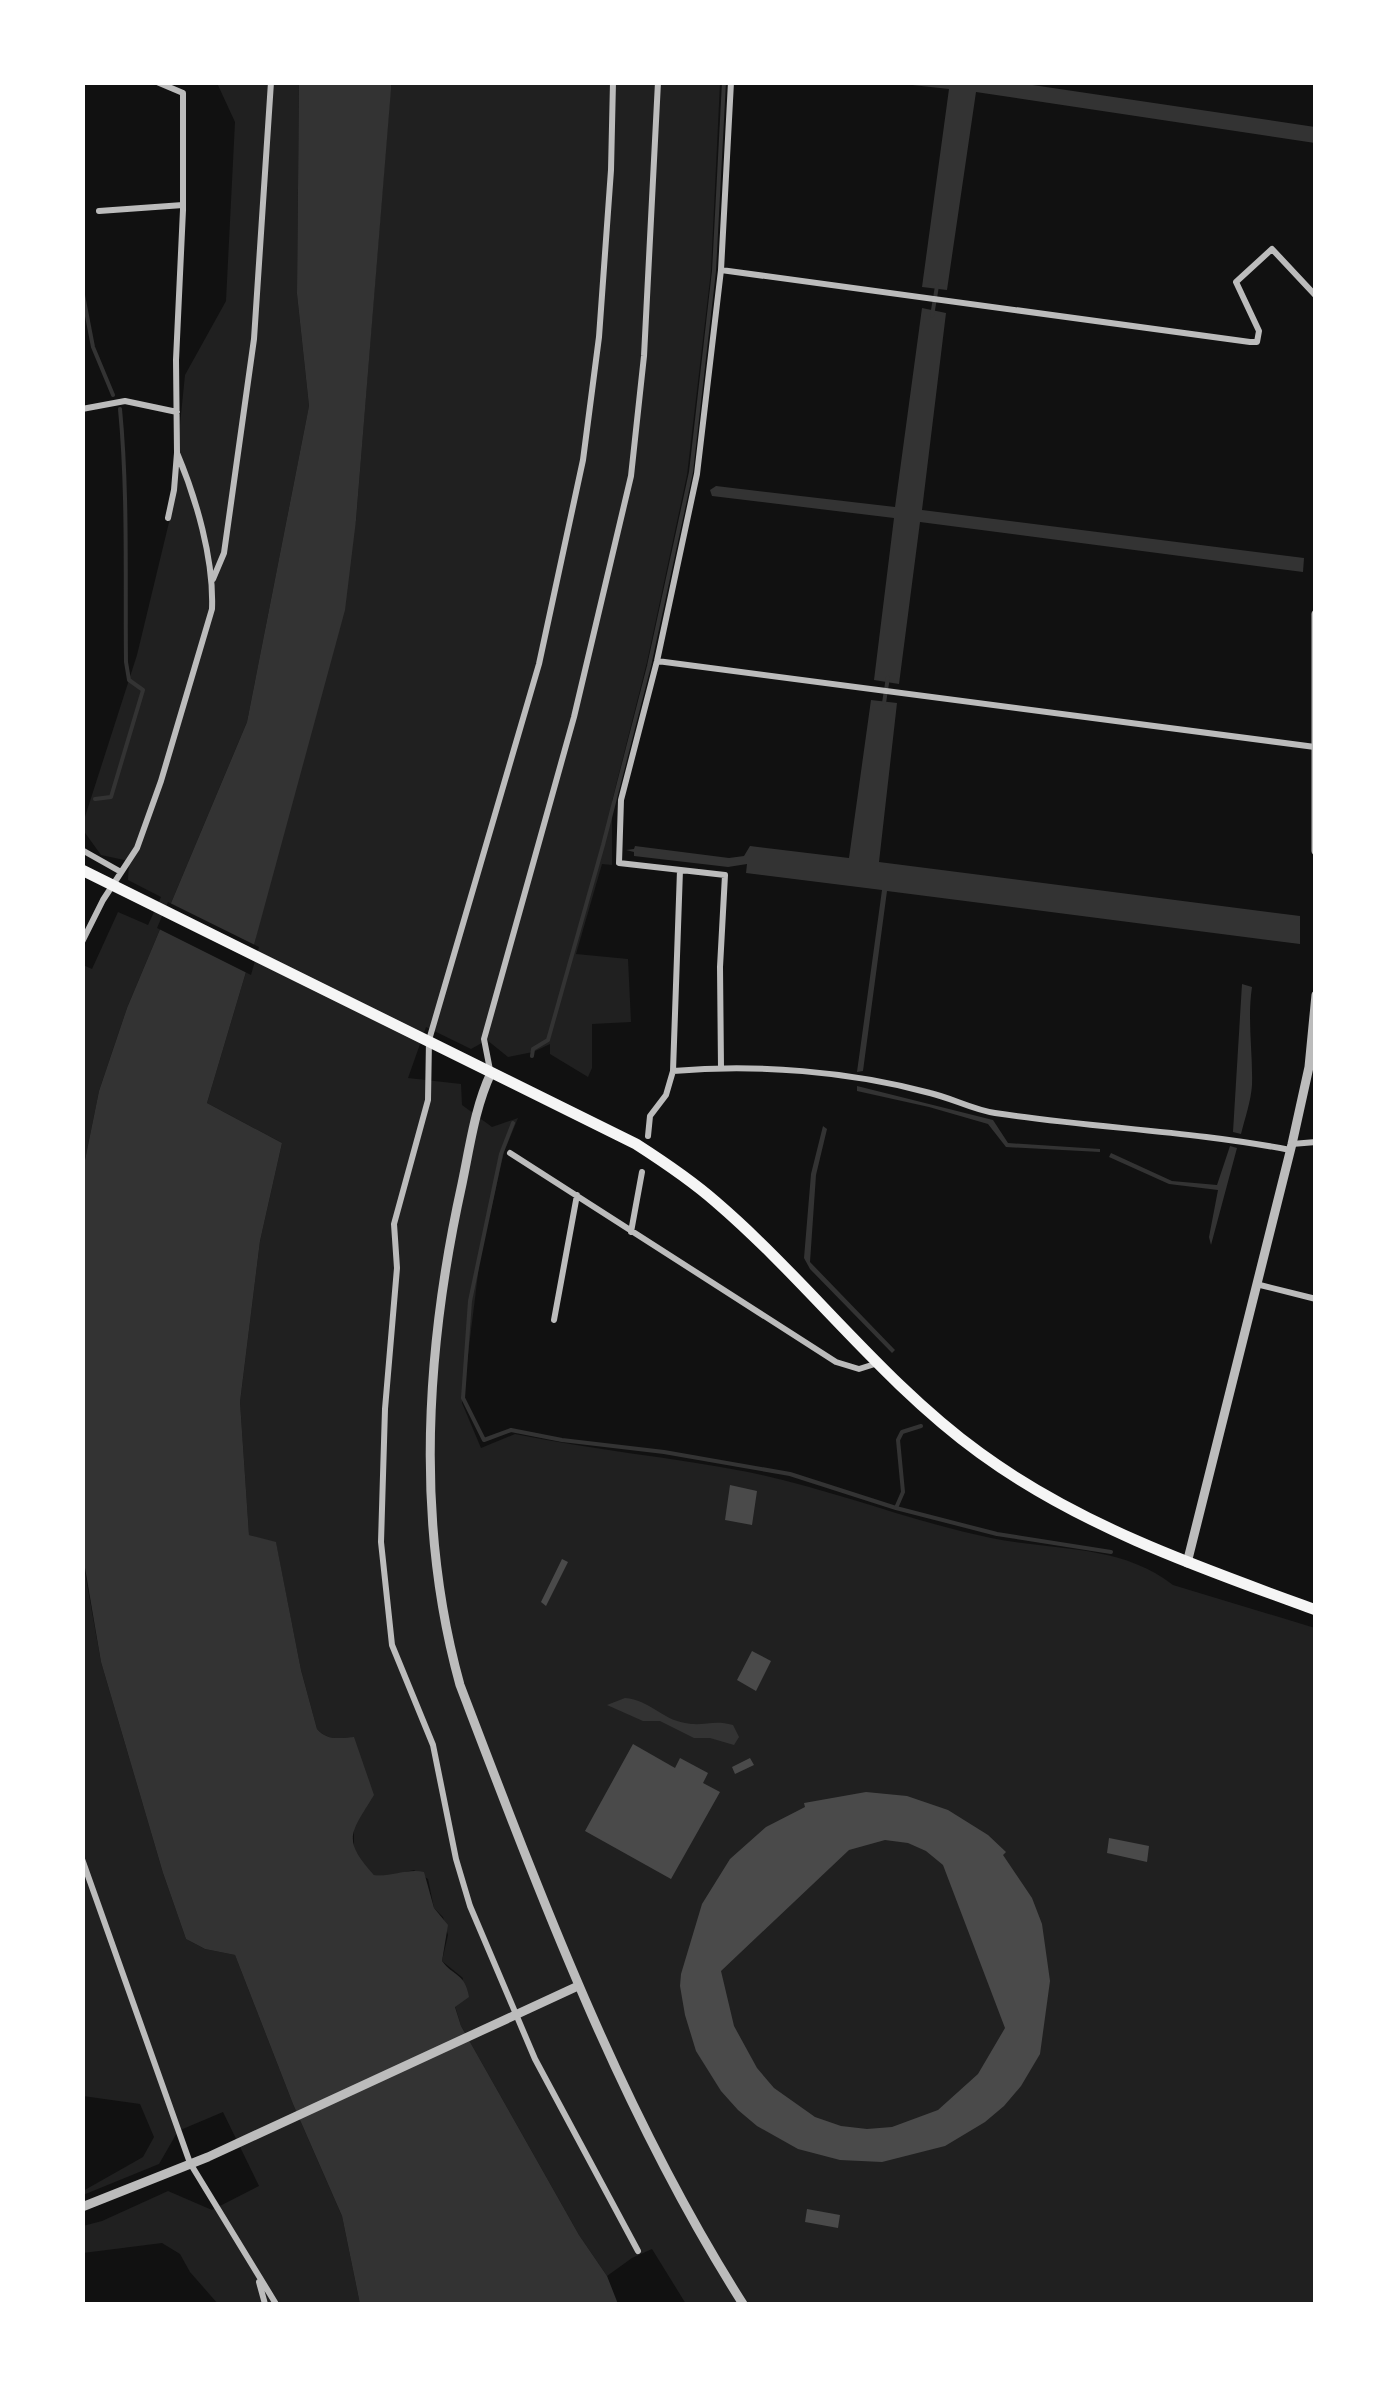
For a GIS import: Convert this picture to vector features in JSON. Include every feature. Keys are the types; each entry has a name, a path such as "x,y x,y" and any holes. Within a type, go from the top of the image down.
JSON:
{"highway":[{"path":"82,870 636,1144 718,1204 878,1363 978,1452 1102,1524 1186,1563 1316,1610"}],"street":[{"path":"156,82 183,93 177,453 168,518"},
{"path":"213,580 224,554 254,339 270,82"},
{"path":"613,82 599,337 583,460 539,664 429,1040 428,1100 394,1224 397,1268 385,1410 381,1542 392,1646 433,1744 456,1859 470,1906 535,2058 638,2251"},
{"path":"658,82 644,356 630,476 574,717 484,1038 491,1072 482,1092 456,1211 430,1412 436,1562 448,1641 460,1685 578,1986 650,2142 702,2240 743,2304"},
{"path":"721,1067 724,875 619,864 621,800 657,661 697,474 721,270 731,82"},
{"path":"99,212 183,205"},
{"path":"721,270 1256,342 1259,331 1236,282 1272,250 1316,296"},
{"path":"82,409 124,400 176,412"},
{"path":"82,942 137,848 212,608 213,580 192,488 177,453"},
{"path":"1316,614 1316,851"},
{"path":"657,661 1315,747"},
{"path":"82,850 121,872"},
{"path":"648,1136 650,1116 666,1095 674,1071 680,870"},
{"path":"1186,1563 1291,1147 1308,1066 1316,995"},
{"path":"674,1071 721,1067 858,1078 930,1092 990,1112 1291,1147 1316,1142"},
{"path":"510,1153 836,1362 859,1369 878,1363"},
{"path":"631,1232 642,1172"},
{"path":"554,1320 577,1195"},
{"path":"1256,1284 1316,1299"},
{"path":"82,1850 190,2163 276,2304"},
{"path":"82,2207 208,2156 578,1986"},
{"path":"256,2273 265,2304"}],"shaded area":[{"path":"217,83 299,83 297,294 309,406 247,722 127,1008 99,1091 83,1170 83,965 92,969 118,912 148,925 161,897 128,880 129,861 101,855 83,830 83,823 137,655 171,514 185,375 226,301 235,122"},
{"path":"299,83 391,83 391,89 356,520 345,610 207,1103 282,1143 260,1241 240,1402 249,1535 276,1542 317,1729 329,1737 354,1737 374,1795 355,1828 353,1844 357,1853 374,1875 424,1872 434,1908 448,1925 442,1961 462,1979 469,1997 455,2007 461,2026 579,2235 607,2276 618,2304 360,2304 342,2216 235,1955 205,1949 186,1939 101,1662 83,1556 83,1170 99,1091 127,1008 247,722 309,406 297,294"},
{"path":"391,83 720,83 711,271 687,475 612,801 612,865 602,864 576,954 628,959 631,1022 592,1024 592,1068 588,1077 550,1054 550,1044 508,1057 487,1040 471,1049 426,1027 408,1078 461,1084 462,1105 492,1127 518,1118 504,1152 480,1258 462,1403 481,1448 515,1434 748,1472 960,1531 1131,1562 1173,1585 1315,1628 1315,2304 686,2304 652,2249 607,2276 579,2235 461,2026 455,2006 463,1978 442,1961 448,1935 443,1917 434,1908 428,1879 414,1870 374,1875 354,1854 354,1737 329,1737 317,1729 276,1543 249,1535 240,1402 260,1241 282,1143 207,1103 254,945 356,520"},
{"path":"894,83 1019,83 1315,127 1315,143 976,92 947,290 922,287 949,89"},
{"path":"922,308 946,313 922,510 1304,558 1303,572 920,522 899,684 874,680 894,518 712,496 710,490 716,486 895,507"},
{"path":"871,700 897,703 879,862 1300,916 1300,944 887,891 863,1071 857,1072 882,890 746,873 747,864 728,867 634,856 634,852 626,850 635,846 729,858 744,856 750,846 849,858"},
{"path":"1242,984 1252,987 1252,1085 1241,1134 1233,1132"},
{"path":"857,1086 993,1120 1008,1143 1100,1152 1006,1147 988,1124 857,1091"},
{"path":"823,1126 827,1129 816,1175 810,1262 895,1350 892,1353 810,1269 804,1258 811,1174"},
{"path":"1230,1146 1237,1148 1211,1245 1218,1190 1169,1184 1109,1157 1111,1153 1172,1181 1217,1185"},
{"path":"82,1556 101,1662 186,1939 205,1949 235,1955 342,2216 360,2304 218,2304 180,2254 162,2243 83,2253 83,2226 168,2191 212,2210 259,2186 223,2112 178,2131 159,2164 83,2195 83,2191 143,2157 154,2137 140,2104 83,2096"},
{"path":"625,1698 685,1723 733,1725 739,1737 734,1745 694,1738 660,1721 643,1721 607,1705"}],"pier":[{"path":"168,902 259,947 251,975 157,928"}],"building":[{"path":"730,1485 757,1491 752,1525 725,1520"},
{"path":"562,1559 568,1562 546,1606 541,1602"},
{"path":"752,1651 771,1661 756,1691 737,1680"},
{"path":"633,1744 675,1768 680,1758 708,1773 703,1783 720,1792 671,1879 585,1831"},
{"path":"750,1758 754,1765 735,1774 732,1767"},
{"path":"866,1792 907,1796 948,1810 988,1835 1006,1852 1003,1855 1032,1898 1042,1924 1050,1981 1040,2054 1004,2106 945,2146 882,2162 840,2160 798,2149 757,2126 738,2110 696,2051 680,1986 702,1904 730,1859 766,1827 805,1807 804,1803","holes":["885,1840 908,1843 943,1865 1005,2028 978,2074 938,2110 892,2127 841,2126 815,2117 774,2088 757,2068 734,2026 721,1971 849,1850"]},
{"path":"1109,1838 1149,1846 1147,1862 1107,1853"},
{"path":"807,2209 840,2215 838,2228 805,2222"}],"waterway":[{"path":"532,1056 533,1049 548,1040 603,845 649,666 691,472 714,271 724,82"},
{"path":"932,316 937,286"},
{"path":"82,290 93,347 113,395"},
{"path":"95,799 111,797 143,690 129,680 126,662 120,409"},
{"path":"884,703 888,677"},
{"path":"513,1123 501,1154 470,1301 463,1398 484,1440 511,1430 790,1474 896,1508 997,1534 1111,1552"},
{"path":"896,1508 903,1492 898,1440 902,1432 921,1426"}]}
